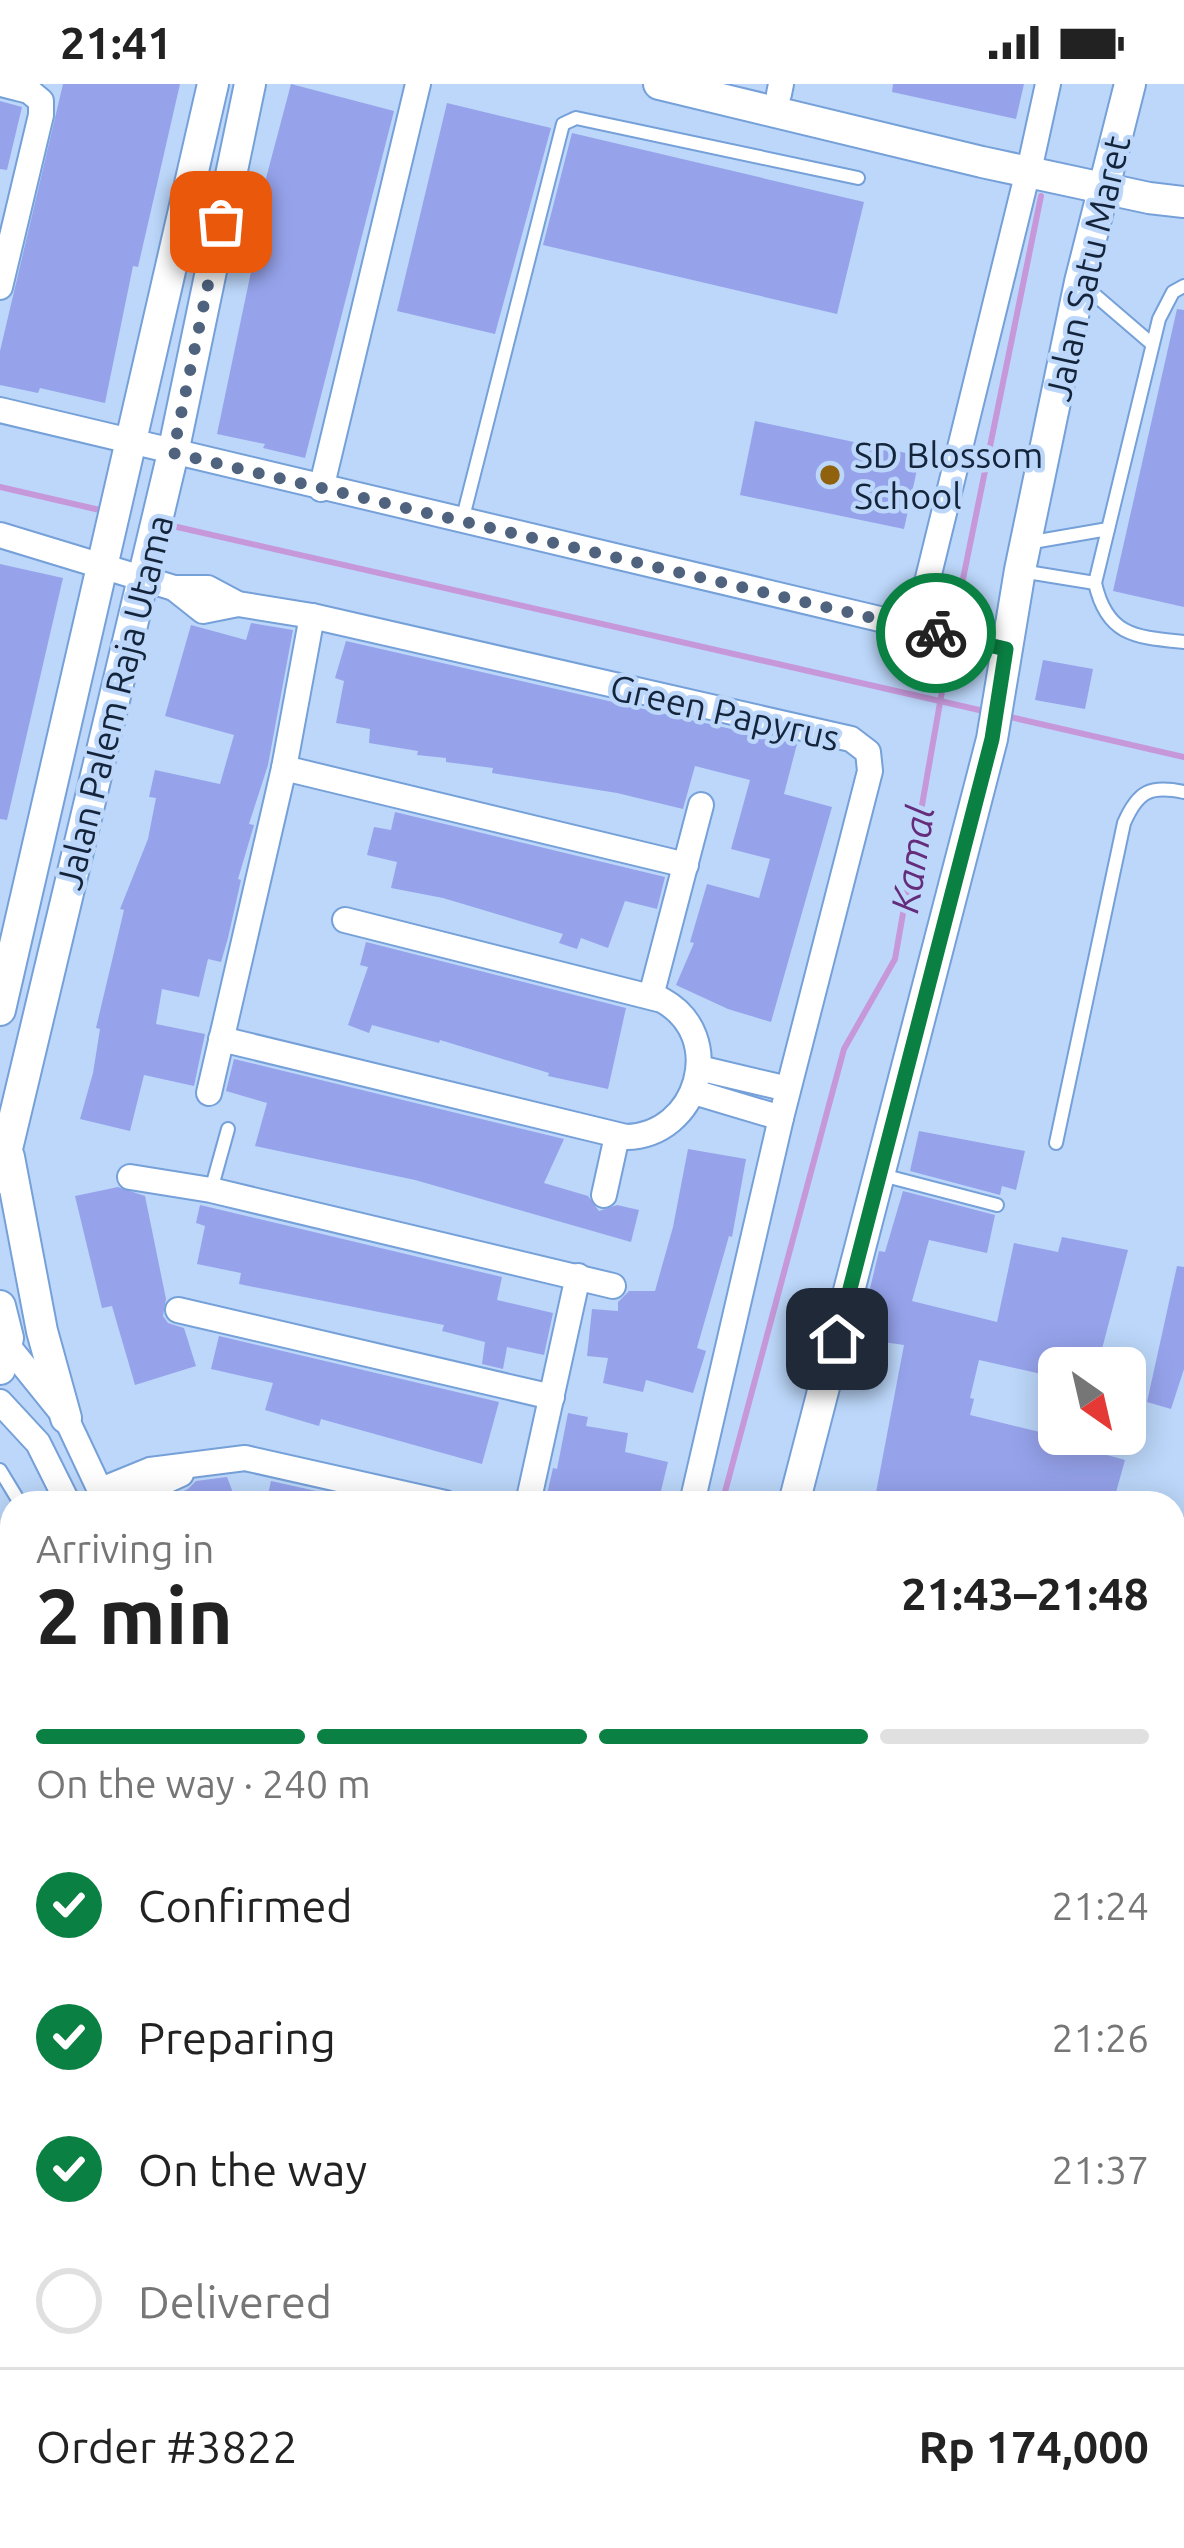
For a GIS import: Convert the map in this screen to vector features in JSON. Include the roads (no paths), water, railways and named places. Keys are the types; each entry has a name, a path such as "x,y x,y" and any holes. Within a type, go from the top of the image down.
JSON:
{"street":[{"path":"0,286 41,115 41,101 29,91 2,84"},
{"name":"Jalan Palem Raja Utama","path":"0,1010 213,84"},
{"name":"Jalan Palem Raja Utama","path":"0,1178 159,584 153,539 250,84"},
{"path":"321,488 418,84"},
{"path":"659,84 1030,164 1184,192"},
{"path":"737,84 780,89 1030,164"},
{"path":"916,626 1048,84"},
{"name":"Jalan Satu Maret","path":"797,1491 992,739 999,696 998,647 1023,556 1090,240 1113,176 1130,84"},
{"path":"1113,176 1184,202"},
{"path":"1090,240 1127,214 1184,219"},
{"path":"0,410 998,647"},
{"path":"0,536 36,549"},
{"path":"0,549 16,553 36,549"},
{"name":"Green Papyrus","path":"36,549 159,584 208,588 238,604 312,616 851,739 868,752 870,771 788,1089 695,1491"},
{"path":"209,1094 284,768 312,616"},
{"path":"284,768 686,865"},
{"path":"650,996 701,805"},
{"path":"221,1040 617,1136 634,1137 659,1129 680,1112 696,1080 698,1045 677,1009 650,996 345,920"},
{"path":"696,1080 788,1089"},
{"path":"696,1080 781,1118"},
{"path":"604,1195 617,1136"},
{"path":"7,1145 42,1331 66,1418 104,1491"},
{"path":"130,1177 211,1190 613,1286"},
{"path":"531,1491 578,1276"},
{"path":"0,1306 7,1322 4,1358 66,1418"},
{"path":"178,1310 552,1397"},
{"path":"0,1402 38,1443 62,1491"},
{"path":"119,1491 149,1470 245,1458 392,1491"}],"lane":[{"path":"462,521 563,124 576,118 858,178"},
{"path":"1080,282 1152,344"},
{"path":"1184,286 1173,292 1159,319 1095,583 1101,610 1115,625 1146,638 1184,642"},
{"path":"1023,556 1108,529"},
{"path":"1023,556 1095,583"},
{"path":"1056,1143 1124,823 1144,793 1162,787 1184,792"},
{"path":"211,1190 228,1129"},
{"path":"880,1174 997,1205"}],"waterway":[{"name":"Kamal","path":"953,628 1041,196"},
{"path":"0,487 104,511"},
{"path":"164,524 988,712"},
{"name":"Kamal","path":"725,1491 844,1049 895,959 951,640"},
{"path":"1006,716 1184,757"}],"place":[{"name":"SD Blossom School","path":"830,475"}]}
